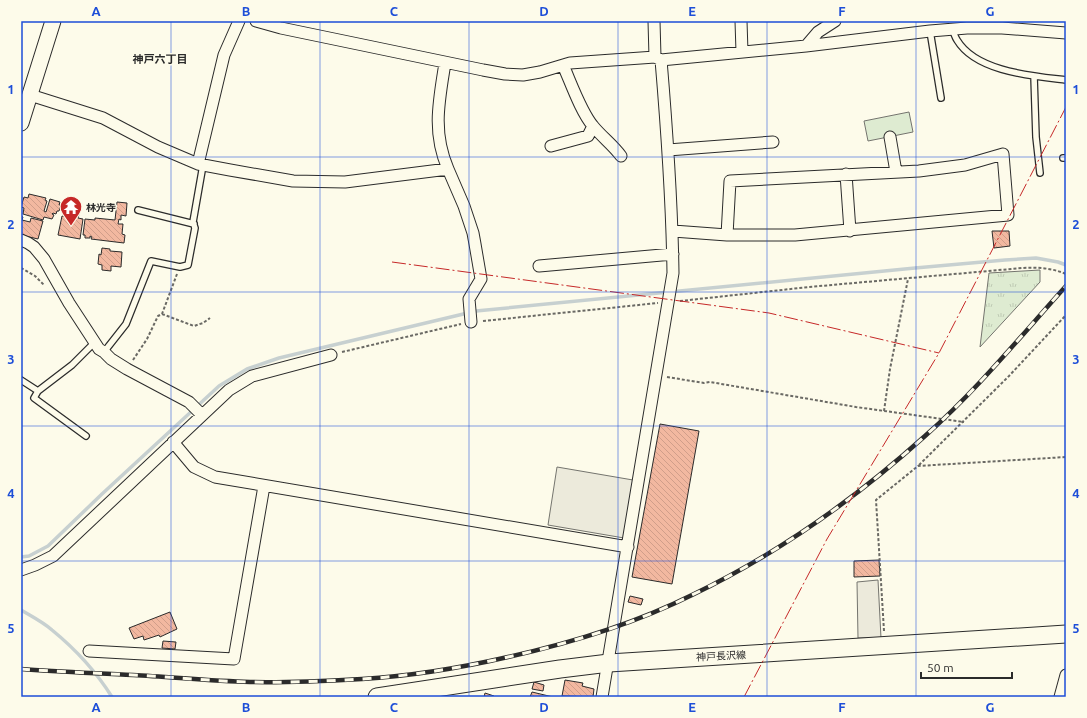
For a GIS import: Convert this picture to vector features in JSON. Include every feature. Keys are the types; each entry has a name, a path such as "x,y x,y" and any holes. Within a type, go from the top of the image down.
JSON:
{"main road":[{"name":"神戸長沢線","path":"384,696 609,663 1066,634"}],"street":[{"path":"21,123 53,21"},
{"path":"200,164 224,55 239,21"},
{"path":"256,21 281,28 445,63 505,74 523,75 540,72 570,63 742,52 952,29 1002,28 1066,33"},
{"path":"602,697 609,663 674,273 668,150 654,21"},
{"path":"741,21 742,52"},
{"path":"806,46 818,32 835,21"},
{"path":"445,63 438,116 441,154 464,206 473,233 481,279 469,299 471,322"},
{"path":"562,65 585,114 593,126 614,146 620,156"},
{"path":"30,95 103,118 158,147 200,164 293,181 345,182 448,169"},
{"path":"551,146 588,136 593,126"},
{"path":"890,137 896,172"},
{"path":"668,150 773,142"},
{"path":"673,231 727,234 795,235 1008,215 1003,154 965,165 919,171 730,181 727,234"},
{"path":"846,174 850,231"},
{"path":"21,240 34,247 44,259 99,349 127,369 189,402 201,414"},
{"path":"539,266 673,254"},
{"path":"21,570 53,556 201,414 229,390 252,376 331,355"},
{"path":"173,442 194,467 215,477 628,547"},
{"path":"89,651 234,659 264,486"},
{"path":"1060,697 1066,675"}],"lane":[{"path":"952,29 957,41 979,61 1011,72 1066,80"},
{"path":"930,31 941,98"},
{"path":"1034,76 1036,137 1040,173"},
{"path":"104,352 126,324 151,261 180,267 188,265 195,228 193,222 200,164"},
{"path":"138,210 194,224"},
{"path":"86,436 34,398 38,391 72,365 95,342"},
{"path":"21,380 38,391"}],"path":[{"path":"127,369 147,339 158,316 162,314 180,267"},
{"path":"331,355 471,322 809,287 1022,268 1035,267 1059,271 1066,274"},
{"path":"884,411 890,369 908,279"},
{"path":"162,314 194,326 203,323 210,318"},
{"path":"885,646 876,500 918,466 964,422 1066,315"},
{"path":"657,375 704,383 710,382 856,407 964,422"},
{"path":"918,466 1066,457"}],"green space":[{"path":"909,112 913,132 868,141 864,121"},
{"path":"1040,270 1040,282 980,347 989,273"}],"shaded area":[{"path":"557,467 633,480 624,538 548,525"},
{"path":"878,580 881,638 858,638 857,582"}],"building":[{"path":"29,194 46,198 45,200 47,201 44,211 46,212 50,199 60,202 59,205 61,205 59,211 57,211 56,214 52,214 54,215 52,219 44,217 43,220 23,214 24,208 21,207 24,197 28,198"},
{"path":"117,202 127,203 126,216 121,215 121,220 119,219 118,224 123,224 122,234 125,235 124,243 91,239 92,237 90,236 90,238 85,238 85,235 83,235 85,219 95,220 95,218 115,220"},
{"name":"林光寺","path":"68,212 79,214 78,218 83,219 80,239 58,235 62,216 68,217"},
{"path":"21,216 23,217 22,220 30,222 31,218 43,221 38,239 21,235"},
{"path":"992,231 1009,231 1010,246 994,248"},
{"path":"102,248 110,249 110,251 122,252 121,267 111,266 111,271 102,270 102,265 98,264 99,254 101,255"},
{"path":"660,424 699,431 672,584 632,577"},
{"path":"879,560 880,576 854,577 854,561"},
{"path":"630,596 643,599 641,605 628,602"},
{"path":"170,612 177,629 160,637 159,635 144,640 143,636 134,639 129,628"},
{"path":"163,641 176,642 175,649 162,648"},
{"path":"565,680 583,683 582,686 594,689 593,697 562,696"},
{"path":"534,682 544,685 543,691 532,689"},
{"path":"532,692 553,697 530,697"},
{"path":"485,693 494,696 494,697 484,697"}],"waterway":[{"path":"21,557 29,556 48,546 219,386 247,369 279,358 476,311 1005,260 1036,258 1066,265"},
{"path":"21,610 45,624 69,645 85,661 112,697"}],"railway":[{"path":"21,669 250,682 306,682 380,678 472,665 579,639 625,624 692,595 754,562 814,524 871,482 925,436 962,401 1066,286"}],"power":[{"path":"744,697 827,539 939,353 1066,107"},
{"path":"392,262 769,313 939,353"}],"place":[{"name":"林光寺","path":"71,226"}],"district":[{"name":"神戸六丁目","path":"160,59"}]}
